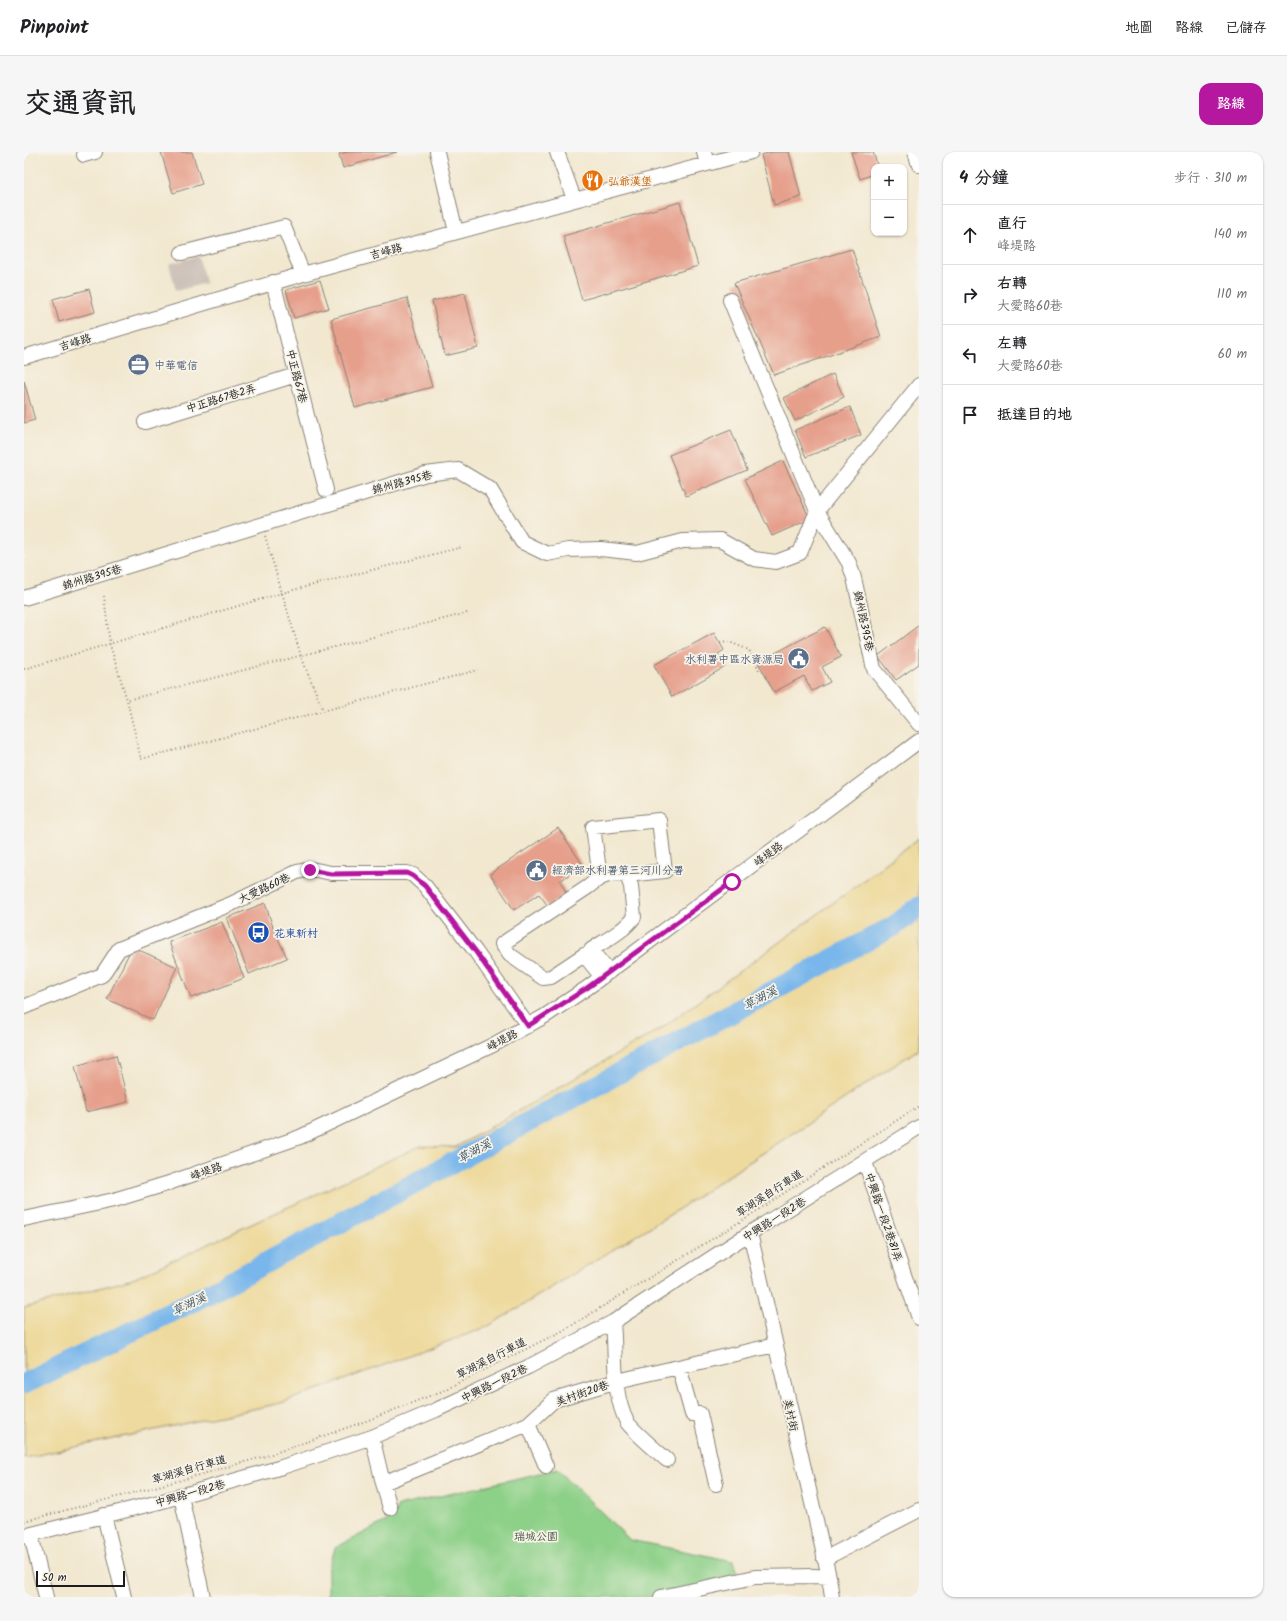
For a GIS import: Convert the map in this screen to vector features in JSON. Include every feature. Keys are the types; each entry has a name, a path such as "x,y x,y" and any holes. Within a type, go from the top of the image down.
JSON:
{"street":[{"path":"437,152 456,232"},
{"path":"557,152 574,199"},
{"name":"吉峰路","path":"24,357 273,282 574,199 706,158 751,152"},
{"path":"915,152 919,165"},
{"path":"182,253 284,227 303,274"},
{"name":"中正路67巷","path":"273,282 326,490"},
{"name":"錦州路395巷","path":"730,300 817,511 849,563 854,578 874,669 919,724"},
{"name":"中正路67巷2弄","path":"145,422 296,375"},
{"name":"錦州路395巷","path":"24,598 426,474 458,470 490,489 522,542 547,554 568,550 588,549 637,553 683,541 720,540 754,559 776,562 800,553 817,511 919,385"},
{"name":"峰堤路","path":"24,1219 129,1196 300,1137 486,1049 564,1004 605,975 919,741"},
{"path":"600,877 593,827 659,820 665,871 627,876 614,875 600,877 588,887 502,944 510,955 543,978 551,977 584,955 605,975"},
{"name":"大愛路60巷","path":"24,1007 102,975 119,950 231,904 297,872 310,870 331,874 407,873 425,886 476,952 528,1026"},
{"path":"605,975 592,950 620,930 634,917 631,886 627,876"},
{"name":"中興路一段2巷","path":"28,1535 181,1496 282,1467 372,1437 489,1386 613,1322 750,1233 919,1127"},
{"name":"中興路一段2巷81弄","path":"865,1162 919,1318"},
{"name":"美村街","path":"750,1233 829,1577 832,1597"},
{"path":"613,1322 617,1381 621,1404 628,1423 667,1460"},
{"name":"美村街20巷","path":"383,1483 528,1424 554,1400 617,1381 775,1345"},
{"path":"679,1367 692,1414 700,1414 716,1484"},
{"path":"528,1424 546,1466"},
{"path":"372,1437 390,1508"},
{"path":"181,1496 203,1597"},
{"path":"824,1559 919,1510"},
{"path":"104,1515 124,1597"},
{"path":"28,1535 46,1597"},
{"path":"661,1597 755,1577 829,1577"}],"path":[{"path":"264,533 301,656 324,711"},
{"path":"24,669 110,645 282,593 462,547"},
{"path":"104,596 110,645 127,700 142,759 478,670"},
{"path":"127,700 467,613"},
{"path":"720,642 727,640 749,650 759,670 761,669"},
{"name":"草湖溪自行車道","path":"24,1521 178,1481 269,1455 366,1421 442,1391 566,1329 730,1228 919,1106"}],"shaded area":[{"path":"198,256 206,283 176,291 169,264"}],"green space":[{"name":"瑞城公園","path":"557,1469 630,1540 733,1561 738,1576 699,1595 699,1597 328,1597 328,1571 335,1548 392,1518 398,1506"}],"sand":[{"path":"919,838 919,1049 676,1211 487,1327 281,1403 24,1458 24,1308 133,1279 420,1146 456,1147 662,1028 848,892"}],"building":[{"path":"161,152 192,152 202,184 173,193"},
{"path":"347,152 397,152 343,168 339,154"},
{"path":"772,152 789,152 801,197 774,205 761,155"},
{"path":"851,152 873,152 877,164 871,164 871,175 860,179"},
{"path":"680,202 698,266 582,300 563,236"},
{"path":"852,249 881,337 774,375 734,283"},
{"path":"320,280 329,308 294,318 286,290"},
{"path":"89,289 95,312 59,322 53,299"},
{"path":"465,293 478,348 445,356 432,301"},
{"path":"407,298 432,387 355,408 331,319"},
{"path":"833,374 844,397 795,421 784,398"},
{"path":"24,381 35,420 24,423"},
{"path":"850,407 861,435 806,457 795,430"},
{"path":"731,430 747,470 686,496 669,455"},
{"path":"783,461 810,519 772,536 745,479"},
{"path":"919,625 919,664 896,680 878,656"},
{"name":"水利署中區水資源局","path":"825,627 841,657 822,667 830,682 812,691 804,676 774,692 758,662"},
{"path":"714,633 724,650 718,654 725,667 672,697 654,665"},
{"name":"經濟部水利署第三河川分署","path":"558,828 583,865 560,881 567,894 548,906 539,894 514,910 490,874"},
{"path":"265,903 273,927 287,958 249,974 227,918"},
{"path":"222,922 244,978 191,998 169,942"},
{"path":"132,947 177,967 153,1020 107,999"},
{"path":"116,1055 128,1102 86,1112 75,1066"}],"waterway":[{"name":"草湖溪","path":"24,1384 204,1296 894,926 919,907"}],"place":[{"name":"弘爺漢堡","path":"592,181"},
{"name":"中華電信","path":"138,365"},
{"name":"水利署中區水資源局","path":"799,659"},
{"name":"經濟部水利署第三河川分署","path":"536,870"},
{"name":"花東新村","path":"258,933"}],"route":[{"path":"310,870 318,870 331,874 407,873 419,880 476,952 528,1026 564,1004 622,964 732,882"}]}
